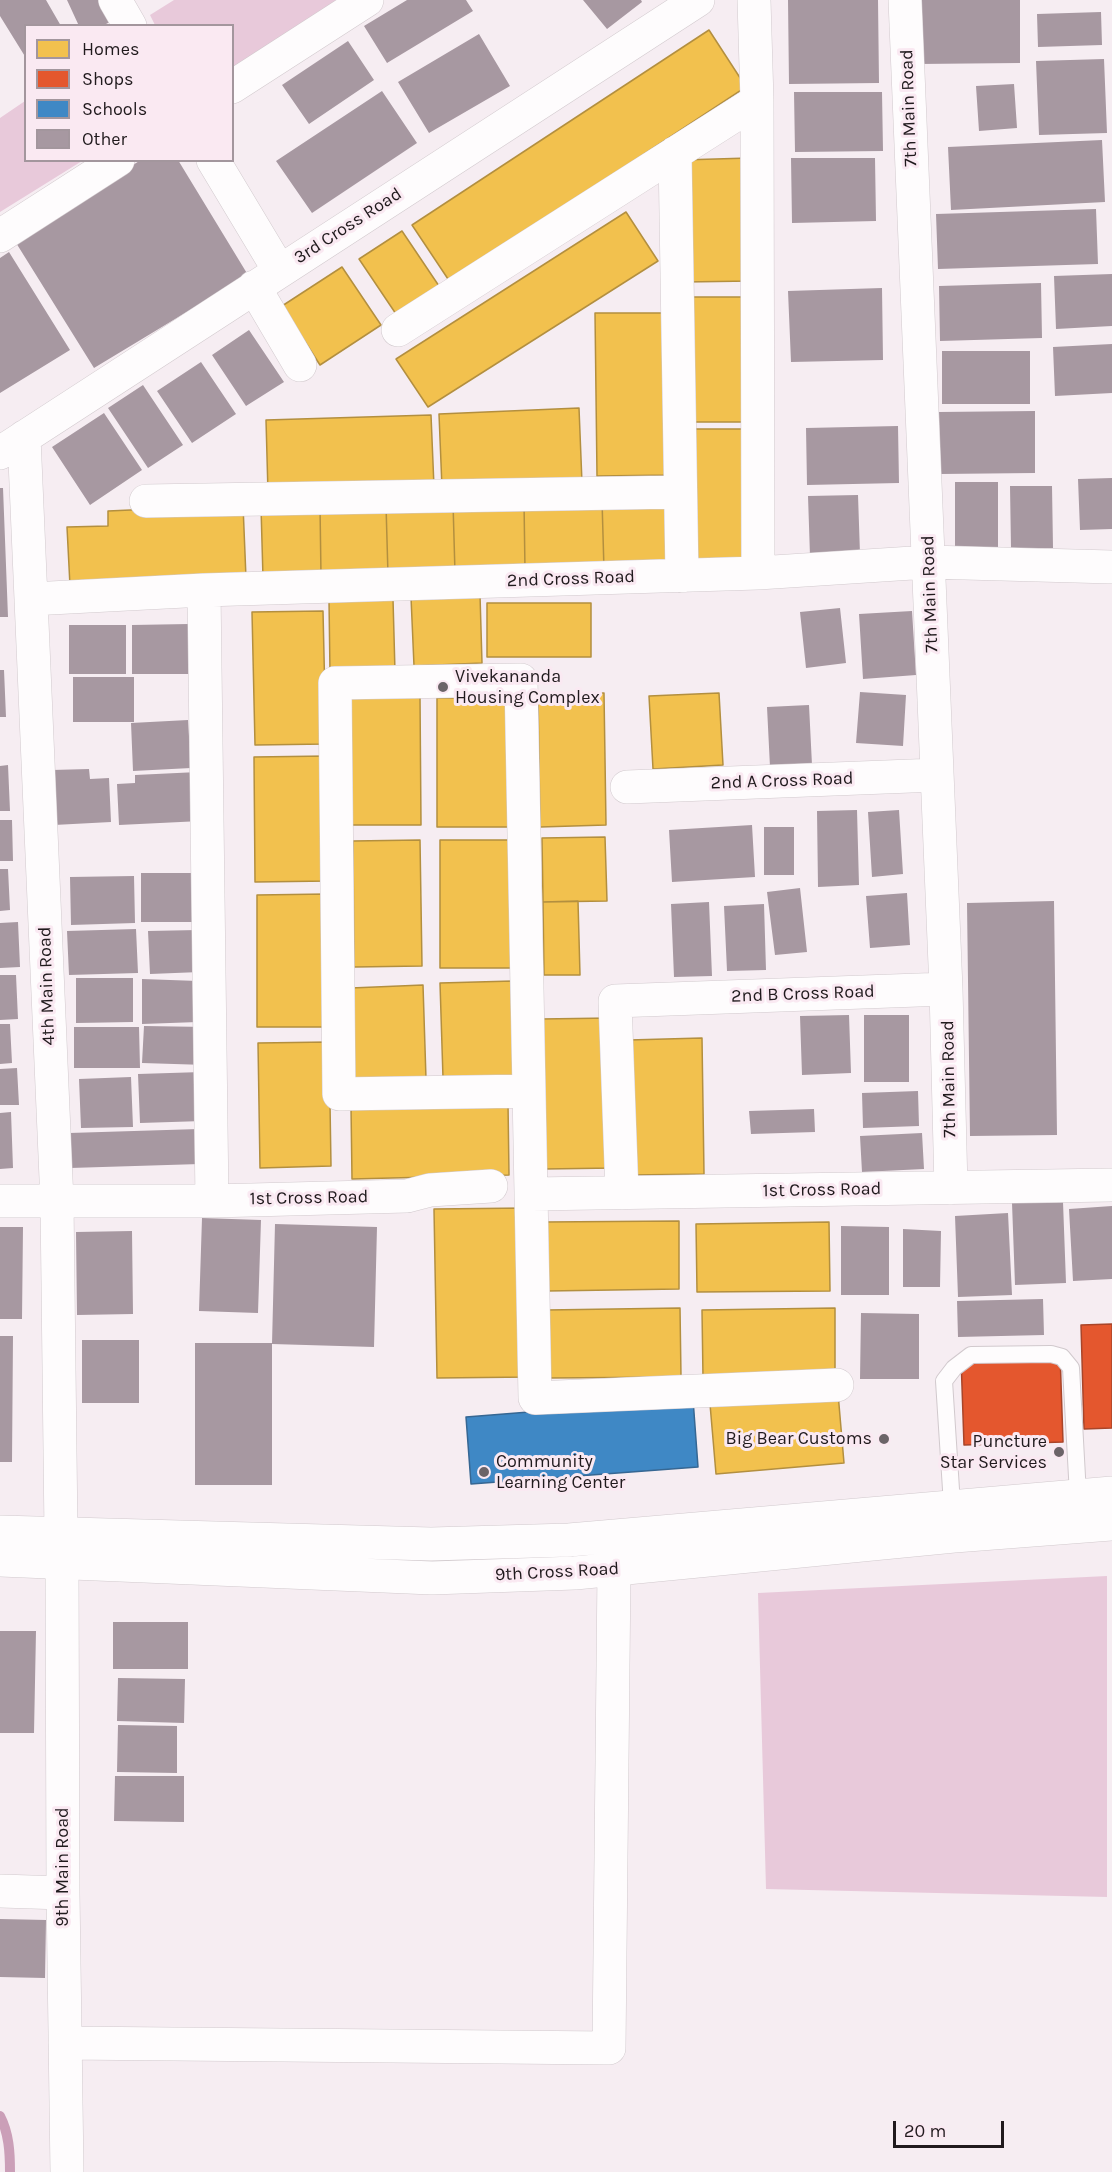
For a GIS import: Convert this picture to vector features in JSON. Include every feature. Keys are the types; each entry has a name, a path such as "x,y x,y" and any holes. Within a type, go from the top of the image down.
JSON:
{"street":[{"path":"115,0 129,24"},
{"path":"234,86 367,0"},
{"name":"3rd Cross Road","path":"12,445 698,0"},
{"path":"753,0 757,101 758,573"},
{"name":"7th Main Road","path":"905,0 946,989 951,1188"},
{"path":"398,330 757,101"},
{"path":"675,153 682,576"},
{"path":"0,236 115,162"},
{"path":"214,162 266,279 300,365"},
{"name":"4th Main Road","path":"12,445 31,599 57,1202 62,1548"},
{"path":"146,501 680,492"},
{"name":"2nd Cross Road","path":"31,599 204,590 758,573 928,562 1112,567"},
{"path":"204,590 212,1201"},
{"path":"528,1091 339,1094 335,683 521,680 535,1398 837,1385"},
{"name":"2nd A Cross Road","path":"627,788 937,775"},
{"name":"2nd B Cross Road","path":"622,1193 615,1001 946,989"},
{"name":"1st Cross Road","path":"531,1194 1112,1185"},
{"name":"1st Cross Road","path":"0,1201 212,1201 407,1196 430,1190 491,1186"},
{"name":"9th Cross Road","path":"0,1560 62,1548 431,1544 569,1540 952,1505 1112,1493"},
{"name":"9th Cross Road","path":"0,1532 62,1548 432,1578 614,1570 942,1537 1112,1524"},
{"name":"9th Main Road","path":"62,1548 67,2172"},
{"path":"65,2043 609,2048 614,1570"},
{"path":"0,1891 63,1893"}],"lane":[{"path":"952,1505 944,1381 954,1368 971,1355 1051,1354 1062,1357 1071,1368 1078,1495"}],"shaded area":[{"path":"174,0 346,0 234,69 234,24 154,24 150,15"},
{"path":"24,102 24,162 80,162 0,212 0,118"},
{"path":"1107,1576 1107,1897 766,1889 758,1593"}],"building: Homes":[{"path":"709,30 746,87 450,282 412,225"},
{"path":"749,158 751,281 684,282 682,160"},
{"path":"626,212 658,261 428,407 396,359"},
{"path":"402,231 439,286 396,314 359,259"},
{"path":"342,267 381,325 320,365 282,306"},
{"path":"685,297 748,297 749,422 686,422"},
{"path":"595,313 669,313 671,475 597,476"},
{"path":"579,408 582,483 442,488 439,414"},
{"path":"431,415 434,487 268,493 266,420"},
{"path":"688,429 752,429 752,563 688,563"},
{"path":"673,498 674,568 604,570 602,500"},
{"path":"602,500 604,570 525,571 524,501"},
{"path":"524,501 525,571 455,573 453,503"},
{"path":"453,503 455,573 388,575 386,505"},
{"path":"243,505 246,578 70,586 67,527 108,526 108,511"},
{"path":"386,505 388,575 321,576 320,506"},
{"path":"320,506 321,576 263,578 261,507"},
{"path":"480,595 482,663 414,666 411,597"},
{"path":"393,599 395,672 330,673 329,600"},
{"path":"487,603 591,603 591,657 487,657"},
{"path":"323,611 326,744 255,745 252,612"},
{"path":"604,693 606,825 540,827 538,694"},
{"path":"719,693 723,765 653,769 649,696"},
{"path":"420,697 421,825 345,825 344,698"},
{"path":"437,698 511,698 511,827 437,827"},
{"path":"327,756 329,881 255,882 254,757"},
{"path":"605,837 607,901 543,902 542,838"},
{"path":"420,840 422,966 354,967 353,841"},
{"path":"440,840 512,840 512,968 440,968"},
{"path":"327,894 328,1027 257,1027 257,895"},
{"path":"578,901 580,975 544,975 543,902"},
{"path":"513,981 515,1076 443,1078 440,983"},
{"path":"423,985 426,1079 354,1082 351,988"},
{"path":"611,1018 614,1168 544,1169 541,1019"},
{"path":"702,1038 704,1174 632,1175 629,1040"},
{"path":"329,1042 331,1166 260,1168 258,1043"},
{"path":"508,1103 509,1175 352,1179 351,1106"},
{"path":"527,1208 530,1377 437,1378 434,1209"},
{"path":"679,1221 679,1289 547,1291 545,1222"},
{"path":"829,1222 830,1291 697,1292 696,1224"},
{"path":"680,1308 681,1377 548,1378 547,1310"},
{"path":"835,1308 835,1376 703,1378 702,1310"},
{"path":"838,1393 844,1463 716,1474 710,1404"}],"building: Shops":[{"path":"1112,1324 1112,1428 1084,1429 1081,1325"},
{"path":"1060,1353 1063,1442 964,1445 961,1357"}],"building: Schools":[{"path":"693,1399 698,1467 471,1484 466,1417"}],"building: Other":[{"path":"0,0 46,0 60,24 24,24 24,55 0,16"},
{"path":"67,0 104,0 114,20 106,24 78,24"},
{"path":"407,0 466,0 473,11 387,63 364,26"},
{"path":"583,0 641,0 642,2 607,29"},
{"path":"788,0 878,0 879,83 789,84"},
{"path":"917,0 1020,0 1020,63 918,64"},
{"path":"1101,12 1102,45 1038,47 1037,14"},
{"path":"479,34 510,86 429,133 398,82"},
{"path":"348,41 374,80 309,124 282,85"},
{"path":"1104,59 1107,133 1039,135 1036,61"},
{"path":"1014,84 1017,128 979,131 976,86"},
{"path":"382,91 417,143 312,213 276,161"},
{"path":"794,92 882,92 883,151 795,152"},
{"path":"1102,140 1105,202 951,210 948,147"},
{"path":"791,158 875,158 876,221 792,223"},
{"path":"138,162 179,162 248,275 94,368 13,238"},
{"path":"1096,209 1098,264 938,269 936,214"},
{"path":"9,252 70,350 0,393 0,258"},
{"path":"1112,274 1112,326 1056,329 1054,276"},
{"path":"1041,283 1042,338 940,341 939,286"},
{"path":"882,288 883,360 791,362 788,291"},
{"path":"249,330 284,382 246,406 212,355"},
{"path":"1112,344 1112,393 1055,396 1053,347"},
{"path":"942,351 1030,351 1030,404 942,404"},
{"path":"201,362 236,414 192,443 157,391"},
{"path":"143,385 183,445 148,468 108,408"},
{"path":"1035,411 1035,473 940,474 939,412"},
{"path":"104,413 142,470 90,505 52,447"},
{"path":"898,426 899,483 807,485 806,428"},
{"path":"1112,478 1112,529 1080,530 1078,479"},
{"path":"955,482 998,482 998,553 955,553"},
{"path":"1010,486 1052,486 1053,548 1011,548"},
{"path":"0,488 3,488 8,617 0,617"},
{"path":"858,495 860,554 810,556 808,496"},
{"path":"840,608 846,663 806,668 800,612"},
{"path":"912,611 916,675 863,679 859,614"},
{"path":"189,624 189,674 132,674 132,625"},
{"path":"69,625 126,625 126,674 69,674"},
{"path":"0,670 4,670 6,717 0,717"},
{"path":"73,677 134,677 134,722 73,722"},
{"path":"860,692 906,695 903,746 856,743"},
{"path":"809,705 812,765 770,767 767,707"},
{"path":"188,720 191,768 133,771 131,723"},
{"path":"8,765 10,811 0,811 0,766"},
{"path":"89,769 90,779 109,778 111,822 54,825 52,770"},
{"path":"198,772 201,821 119,825 117,784 135,783 135,775"},
{"path":"857,810 859,885 818,887 817,811"},
{"path":"899,810 903,874 872,877 868,812"},
{"path":"0,820 12,820 13,861 0,861"},
{"path":"752,825 755,877 672,882 669,830"},
{"path":"764,827 794,827 794,875 764,875"},
{"path":"0,869 8,869 10,910 0,911"},
{"path":"141,873 198,873 198,922 141,922"},
{"path":"134,876 135,923 71,925 70,877"},
{"path":"800,888 807,952 775,955 767,892"},
{"path":"907,893 910,945 870,948 866,896"},
{"path":"1054,901 1057,1135 970,1136 967,903"},
{"path":"709,902 712,976 674,977 671,904"},
{"path":"764,904 766,970 727,971 724,906"},
{"path":"18,922 20,967 0,968 0,923"},
{"path":"136,929 138,973 69,975 67,931"},
{"path":"198,930 200,972 150,974 148,931"},
{"path":"0,975 16,975 18,1019 0,1020"},
{"path":"76,978 133,978 133,1022 76,1023"},
{"path":"142,979 198,981 198,1022 142,1024"},
{"path":"849,1015 851,1073 802,1075 800,1016"},
{"path":"864,1015 909,1015 909,1082 864,1082"},
{"path":"0,1024 10,1024 12,1063 0,1064"},
{"path":"144,1026 207,1027 206,1065 142,1063"},
{"path":"74,1027 139,1027 140,1068 74,1068"},
{"path":"17,1068 19,1105 0,1105 0,1069"},
{"path":"202,1072 203,1121 140,1123 138,1074"},
{"path":"131,1077 133,1127 81,1128 79,1079"},
{"path":"918,1091 919,1126 863,1128 862,1093"},
{"path":"814,1109 815,1132 751,1134 749,1111"},
{"path":"11,1112 13,1168 0,1169 0,1113"},
{"path":"199,1129 200,1164 70,1168 69,1133"},
{"path":"922,1133 924,1169 862,1172 860,1136"},
{"path":"1063,1202 1066,1283 1015,1285 1012,1203"},
{"path":"1112,1206 1112,1279 1073,1281 1069,1209"},
{"path":"1008,1213 1012,1295 958,1297 955,1216"},
{"path":"202,1218 261,1220 258,1313 199,1311"},
{"path":"275,1224 377,1227 374,1347 272,1344"},
{"path":"841,1226 889,1227 889,1295 841,1295"},
{"path":"0,1227 23,1227 22,1319 0,1319"},
{"path":"903,1229 941,1231 940,1287 903,1287"},
{"path":"132,1231 133,1314 77,1315 76,1232"},
{"path":"1043,1299 1044,1335 958,1337 957,1301"},
{"path":"861,1313 919,1314 919,1379 860,1379"},
{"path":"0,1336 13,1336 12,1462 0,1462"},
{"path":"82,1340 139,1340 139,1403 82,1403"},
{"path":"195,1343 272,1343 272,1485 195,1485"},
{"path":"113,1622 188,1622 188,1669 113,1669"},
{"path":"0,1631 36,1631 34,1733 0,1733"},
{"path":"118,1678 185,1679 184,1723 117,1721"},
{"path":"118,1725 177,1726 177,1773 117,1772"},
{"path":"115,1776 184,1776 184,1822 114,1821"},
{"path":"0,1919 46,1920 45,1978 0,1977"}],"waterway":[{"path":"0,2116 7,2136 10,2172"}],"place":[{"name":"Vivekananda Housing Complex","path":"443,687"},
{"name":"Big Bear Customs","path":"884,1439"},
{"name":"Puncture Star Services","path":"1059,1452"},
{"name":"Community Learning Center","path":"484,1472"}]}
